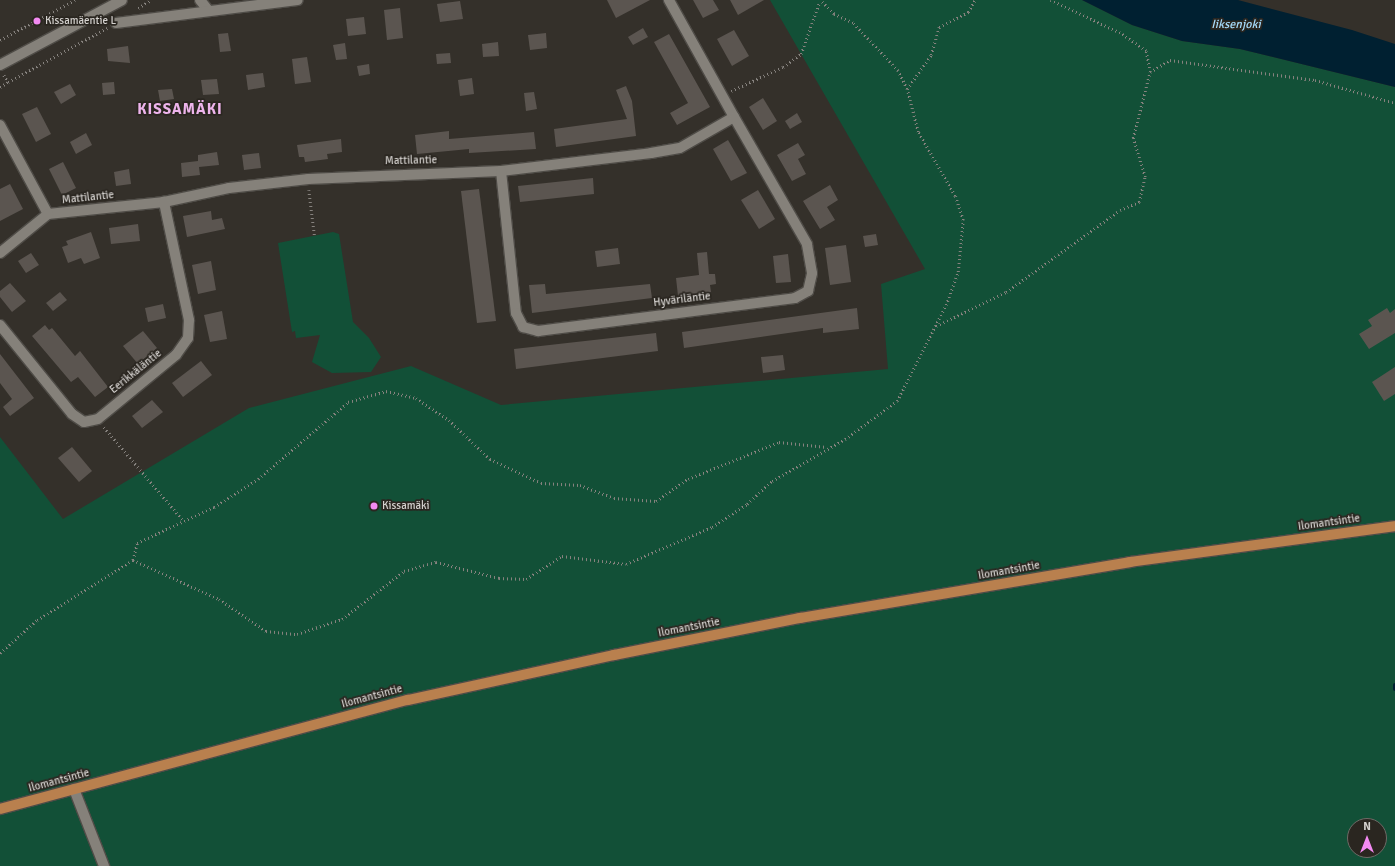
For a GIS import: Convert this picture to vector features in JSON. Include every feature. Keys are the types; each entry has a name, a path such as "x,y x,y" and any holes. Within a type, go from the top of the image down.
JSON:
{"main road":[{"name":"Ilomantsintie","path":"0,809 408,700 800,618 1130,562 1395,526"}],"street":[{"path":"0,65 122,0"},
{"path":"200,0 209,11"},
{"path":"116,23 298,0"},
{"path":"669,0 734,117"},
{"name":"Hyväriläntie","path":"501,171 516,313 523,327 538,331 795,298 808,291 812,273 807,244 734,117"},
{"name":"Mattilantie","path":"0,125 48,214 164,202 229,188 308,179 369,174 501,171 680,148 734,117"},
{"name":"Eerikkäläntie","path":"98,419 176,355 188,338 189,320 164,202"},
{"path":"0,253 48,214"},
{"path":"0,326 72,414 84,422 98,419"},
{"path":"74,789 104,866"}],"path":[{"path":"0,40 75,0"},
{"path":"907,89 931,55 939,27 968,12 975,0"},
{"path":"935,326 1006,292 1120,210 1139,202 1145,177 1133,138 1150,72 1146,51 1120,33 1050,0"},
{"path":"133,560 219,599 266,631 297,634 342,619 404,571 436,562 499,578 526,579 562,556 626,564 712,527 747,504 772,481 828,447 845,439 897,401 935,326 958,272 963,220 955,196 918,132 907,89 898,71 853,23 819,1 801,54 783,67 722,95"},
{"path":"0,87 116,23"},
{"path":"1150,72 1170,60 1315,80 1395,103"},
{"path":"0,68 8,82"},
{"path":"308,179 315,238"},
{"path":"0,653 37,620 133,560 137,543 183,520 214,507 258,479 348,402 386,391 416,398 449,420 490,459 541,483 580,484 614,498 656,501 688,479 779,442 828,447"},
{"path":"98,419 183,520"}],"green space":[{"path":"770,0 1082,0 1132,25 1182,41 1240,49 1395,87 1395,866 0,866 0,437 63,519 249,408 411,366 501,405 888,369 881,284 925,269"},
{"path":"333,232 339,234 353,322 369,338 381,357 371,372 332,373 312,362 320,335 296,338 295,331 292,332 278,243"}],"water":[{"name":"Iiksenjoki","path":"1082,0 1238,0 1352,30 1395,44 1395,87 1240,49 1182,41 1132,25"}],"building":[{"path":"607,0 650,0 616,18"},
{"path":"693,0 713,0 719,10 703,18"},
{"path":"730,0 764,0 738,15"},
{"path":"460,1 463,19 440,22 437,4"},
{"path":"400,8 403,38 387,40 384,10"},
{"path":"364,17 366,34 348,36 346,19"},
{"path":"643,28 648,37 633,45 628,37"},
{"path":"734,30 749,56 732,66 717,39"},
{"path":"228,33 231,51 220,52 218,34"},
{"path":"546,33 547,48 530,50 528,35"},
{"path":"669,34 710,107 677,125 670,113 688,103 654,42"},
{"path":"498,42 499,56 483,57 482,44"},
{"path":"345,43 347,59 336,60 333,45"},
{"path":"128,46 130,63 108,61 107,49"},
{"path":"450,53 451,63 437,64 436,54"},
{"path":"307,57 311,82 295,84 292,59"},
{"path":"369,64 370,74 359,76 357,66"},
{"path":"263,73 265,87 248,90 246,75"},
{"path":"472,78 474,94 460,96 458,80"},
{"path":"217,79 219,94 203,95 201,80"},
{"path":"114,82 115,94 103,95 102,83"},
{"path":"70,84 76,95 61,104 54,92"},
{"path":"626,86 632,101 636,136 556,147 554,129 627,119 616,90"},
{"path":"172,89 174,99 160,101 158,90"},
{"path":"534,92 537,109 526,111 524,93"},
{"path":"763,98 777,121 763,130 749,107"},
{"path":"37,107 51,134 36,142 22,114"},
{"path":"797,113 802,122 790,129 785,121"},
{"path":"449,131 449,139 534,132 536,149 469,153 469,149 417,154 415,135"},
{"path":"86,133 92,145 76,154 70,142"},
{"path":"341,139 342,152 327,154 328,159 305,162 304,157 299,157 297,145"},
{"path":"728,140 747,173 731,181 713,149"},
{"path":"798,143 805,155 798,159 806,174 792,181 777,155"},
{"path":"217,152 219,165 199,167 200,175 182,177 181,163 198,161 198,155"},
{"path":"259,153 261,168 244,170 242,155"},
{"path":"63,162 76,188 62,195 49,169"},
{"path":"129,169 131,184 116,186 114,172"},
{"path":"593,178 594,194 520,202 518,186"},
{"path":"10,184 23,209 0,221 0,189"},
{"path":"830,185 838,200 827,207 835,220 820,229 803,201"},
{"path":"479,189 496,321 477,323 461,191"},
{"path":"758,190 775,219 759,229 741,200"},
{"path":"211,211 212,220 222,218 225,229 187,237 183,216"},
{"path":"138,224 140,241 111,244 109,228"},
{"path":"91,232 100,258 84,264 81,258 68,263 62,247 68,245 66,241"},
{"path":"876,234 878,245 865,247 863,236"},
{"path":"846,245 851,282 830,285 825,248"},
{"path":"618,248 620,264 597,267 595,251"},
{"path":"707,252 709,274 715,274 716,284 710,285 711,292 678,296 676,278 699,275 697,253"},
{"path":"31,253 39,265 26,273 18,261"},
{"path":"788,254 791,282 776,283 773,256"},
{"path":"211,261 216,290 198,294 192,265"},
{"path":"10,283 26,301 12,312 0,297 0,291"},
{"path":"545,284 546,294 650,284 652,298 532,313 529,285"},
{"path":"60,292 67,300 53,311 46,303"},
{"path":"163,304 166,318 148,322 145,308"},
{"path":"857,308 859,329 823,333 823,328 684,348 682,332"},
{"path":"1387,308 1390,313 1395,309 1395,333 1369,349 1359,334 1372,326 1368,320"},
{"path":"222,311 227,339 210,342 204,315"},
{"path":"45,325 49,330 52,328 75,356 80,351 108,387 95,397 78,377 71,382 32,336"},
{"path":"143,331 157,348 138,364 123,346"},
{"path":"656,333 658,351 516,369 514,349"},
{"path":"0,354 34,398 10,416 3,407 12,399 0,383"},
{"path":"783,355 785,370 763,373 761,357"},
{"path":"201,361 212,375 183,397 172,383"},
{"path":"1395,367 1395,394 1384,401 1372,382"},
{"path":"152,400 163,412 142,428 132,416"},
{"path":"72,447 92,471 79,482 58,458"}],"place":[{"name":"Kissamäentie L","path":"37,21"},
{"name":"Kissamäki","path":"374,506"}],"district":[{"name":"KISSAMÄKI","path":"180,110"}]}
